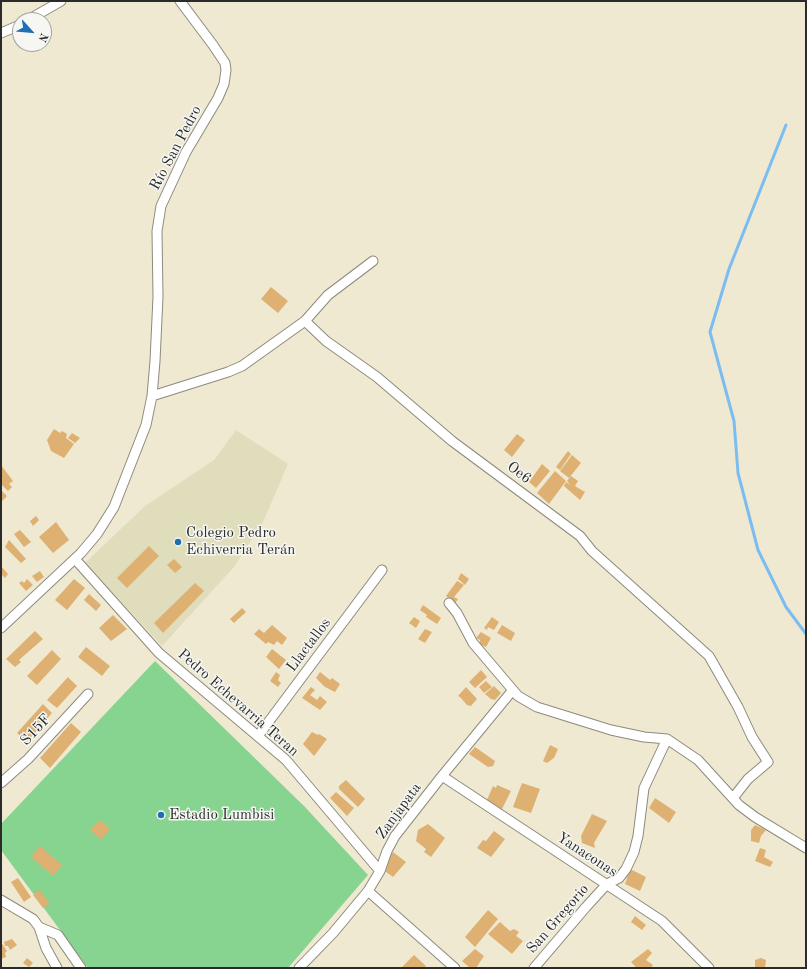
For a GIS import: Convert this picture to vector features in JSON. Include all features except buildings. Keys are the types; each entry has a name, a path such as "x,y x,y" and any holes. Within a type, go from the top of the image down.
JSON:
{"street":[{"path":"42,12 61,1"},
{"name":"Río San Pedro","path":"1,628 75,559 97,534 114,507 146,425 152,396 158,297 157,230 161,206 186,152 218,98 224,84 226,70 225,63 214,45 180,1"},
{"path":"1,33 12,28"},
{"path":"152,396 228,372 242,366 305,321 328,295 372,261"},
{"name":"Oe6","path":"305,321 326,341 376,377 452,441 580,536 592,551 709,656 738,707 752,737 768,762 748,779 733,798"},
{"name":"Pedro Echevarria Teran","path":"75,559 159,653 286,760 380,871"},
{"name":"Llactallos","path":"258,736 382,570"},
{"path":"449,603 473,643 512,691 518,696 537,708 611,730 644,737 668,739 698,760 733,798 755,818 806,848"},
{"name":"Zanjapata","path":"299,968 333,933 368,891 380,871 387,851 395,836 512,691"},
{"name":"S15F","path":"1,783 28,759 88,694"},
{"name":"San Gregorio","path":"534,968 586,906 607,884 619,878 626,869 634,852 644,788 668,739"},
{"name":"Yanaconas","path":"442,776 662,921 709,968"},
{"path":"368,891 455,968"},
{"path":"1,900 33,919 39,927 46,948 57,968"},
{"path":"39,927 58,935 81,968"}],"shaded area":[{"name":"Colegio Pedro Echiverria Terán","path":"236,430 288,464 263,522 234,567 162,646 85,563 145,506 214,460"}],"green space":[{"name":"Estadio Lumbisi","path":"155,661 304,806 368,875 288,968 88,968 1,850 1,824"}],"waterway":[{"path":"786,125 729,269 710,332 734,421 738,473 758,550 786,607 806,634"}],"place":[{"name":"Colegio Pedro Echiverria Terán","path":"178,542"},
{"name":"Estadio Lumbisi","path":"161,815"}]}
